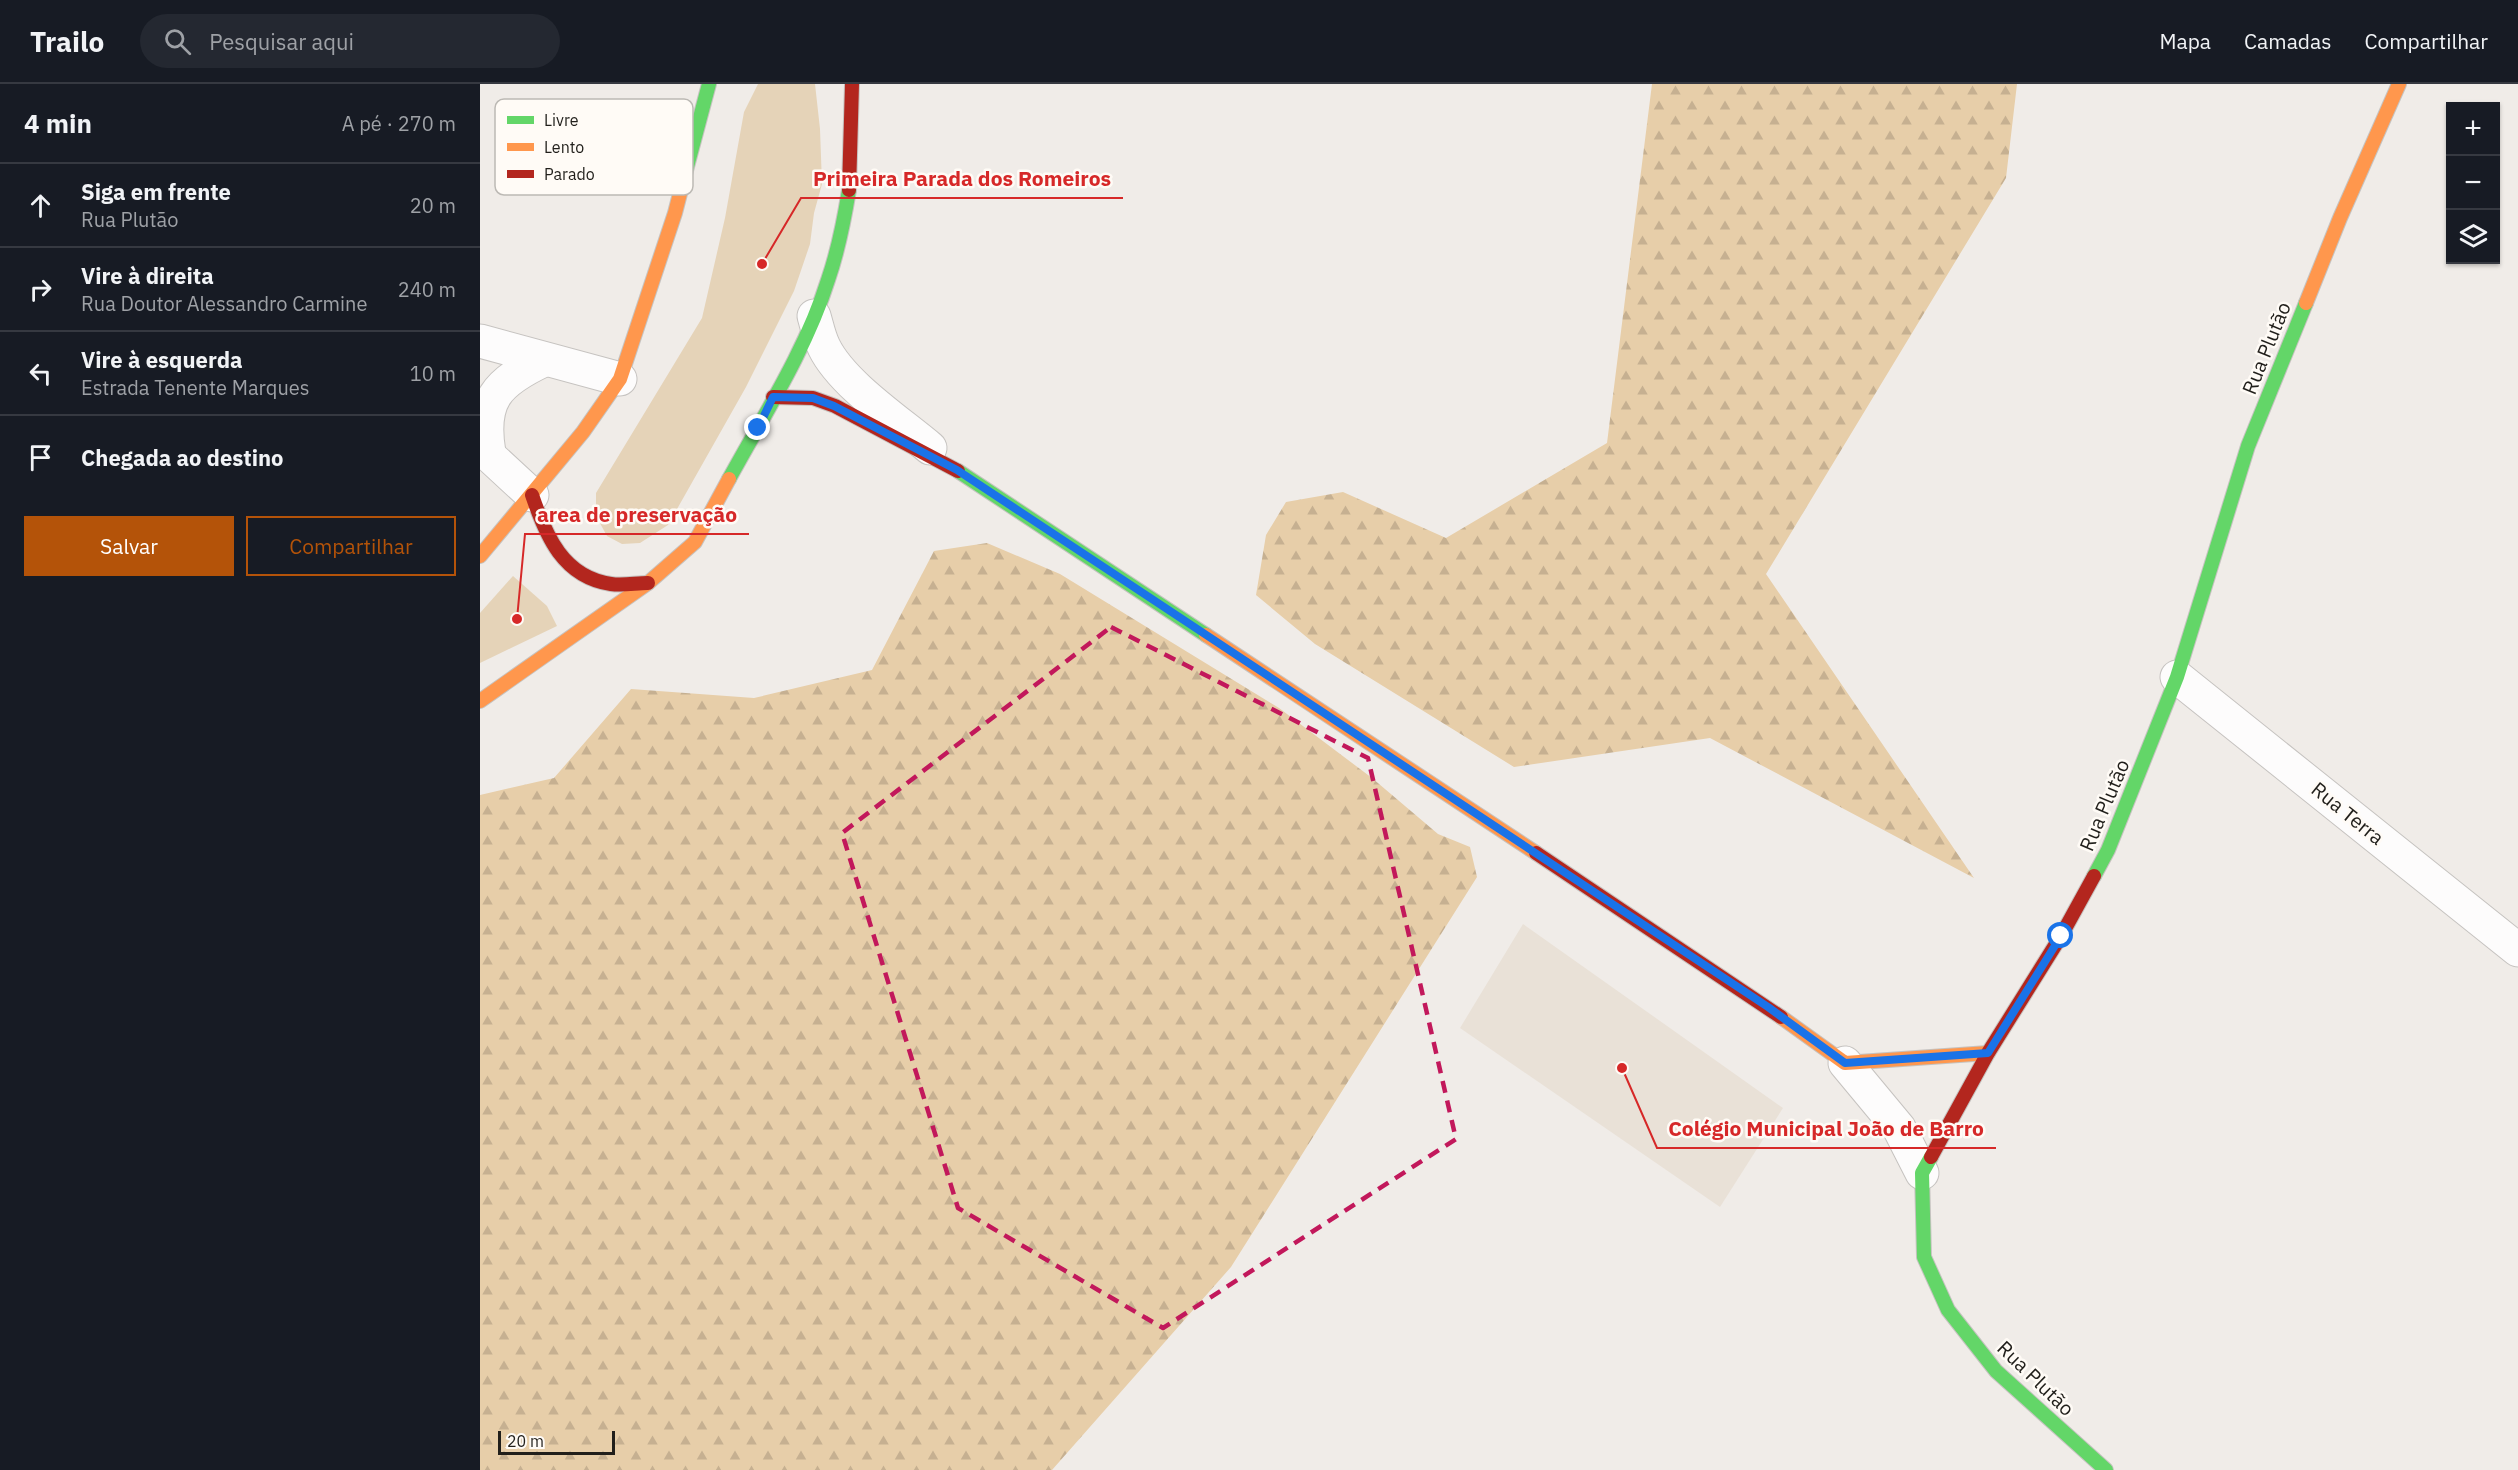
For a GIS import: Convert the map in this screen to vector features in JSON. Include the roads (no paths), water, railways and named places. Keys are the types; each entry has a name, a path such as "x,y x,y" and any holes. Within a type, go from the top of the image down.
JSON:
{"street":[{"path":"693,145 709,84"},
{"path":"837,84 850,120"},
{"path":"480,701 648,583 695,542 804,340 828,282 843,228 851,176 852,84"},
{"name":"Rua Plutão","path":"2106,1470 1996,1371 1948,1310 1924,1257 1922,1173 1988,1053 2061,936 2108,850 2177,677 2248,446 2340,218 2399,84"},
{"path":"485,542 532,495 603,406 620,379 680,195"},
{"path":"814,316 823,345 834,363 850,381 957,470"},
{"path":"480,341 620,379"},
{"path":"544,360 515,374 501,388 489,410 485,428 485,450 532,495 543,526 557,554 581,574 609,585 648,583"},
{"path":"773,397 805,397 834,406 957,470 1768,1007 1845,1063 1899,1128 1922,1173"},
{"name":"Rua Terra","path":"2177,677 2518,950"},
{"path":"1845,1063 1988,1053"}],"place":[{"name":"Primeira Parada dos Romeiros","path":"762,264"},
{"name":"area de preservação","path":"517,619"},
{"name":"Colégio Municipal João de Barro","path":"1622,1068"}]}
